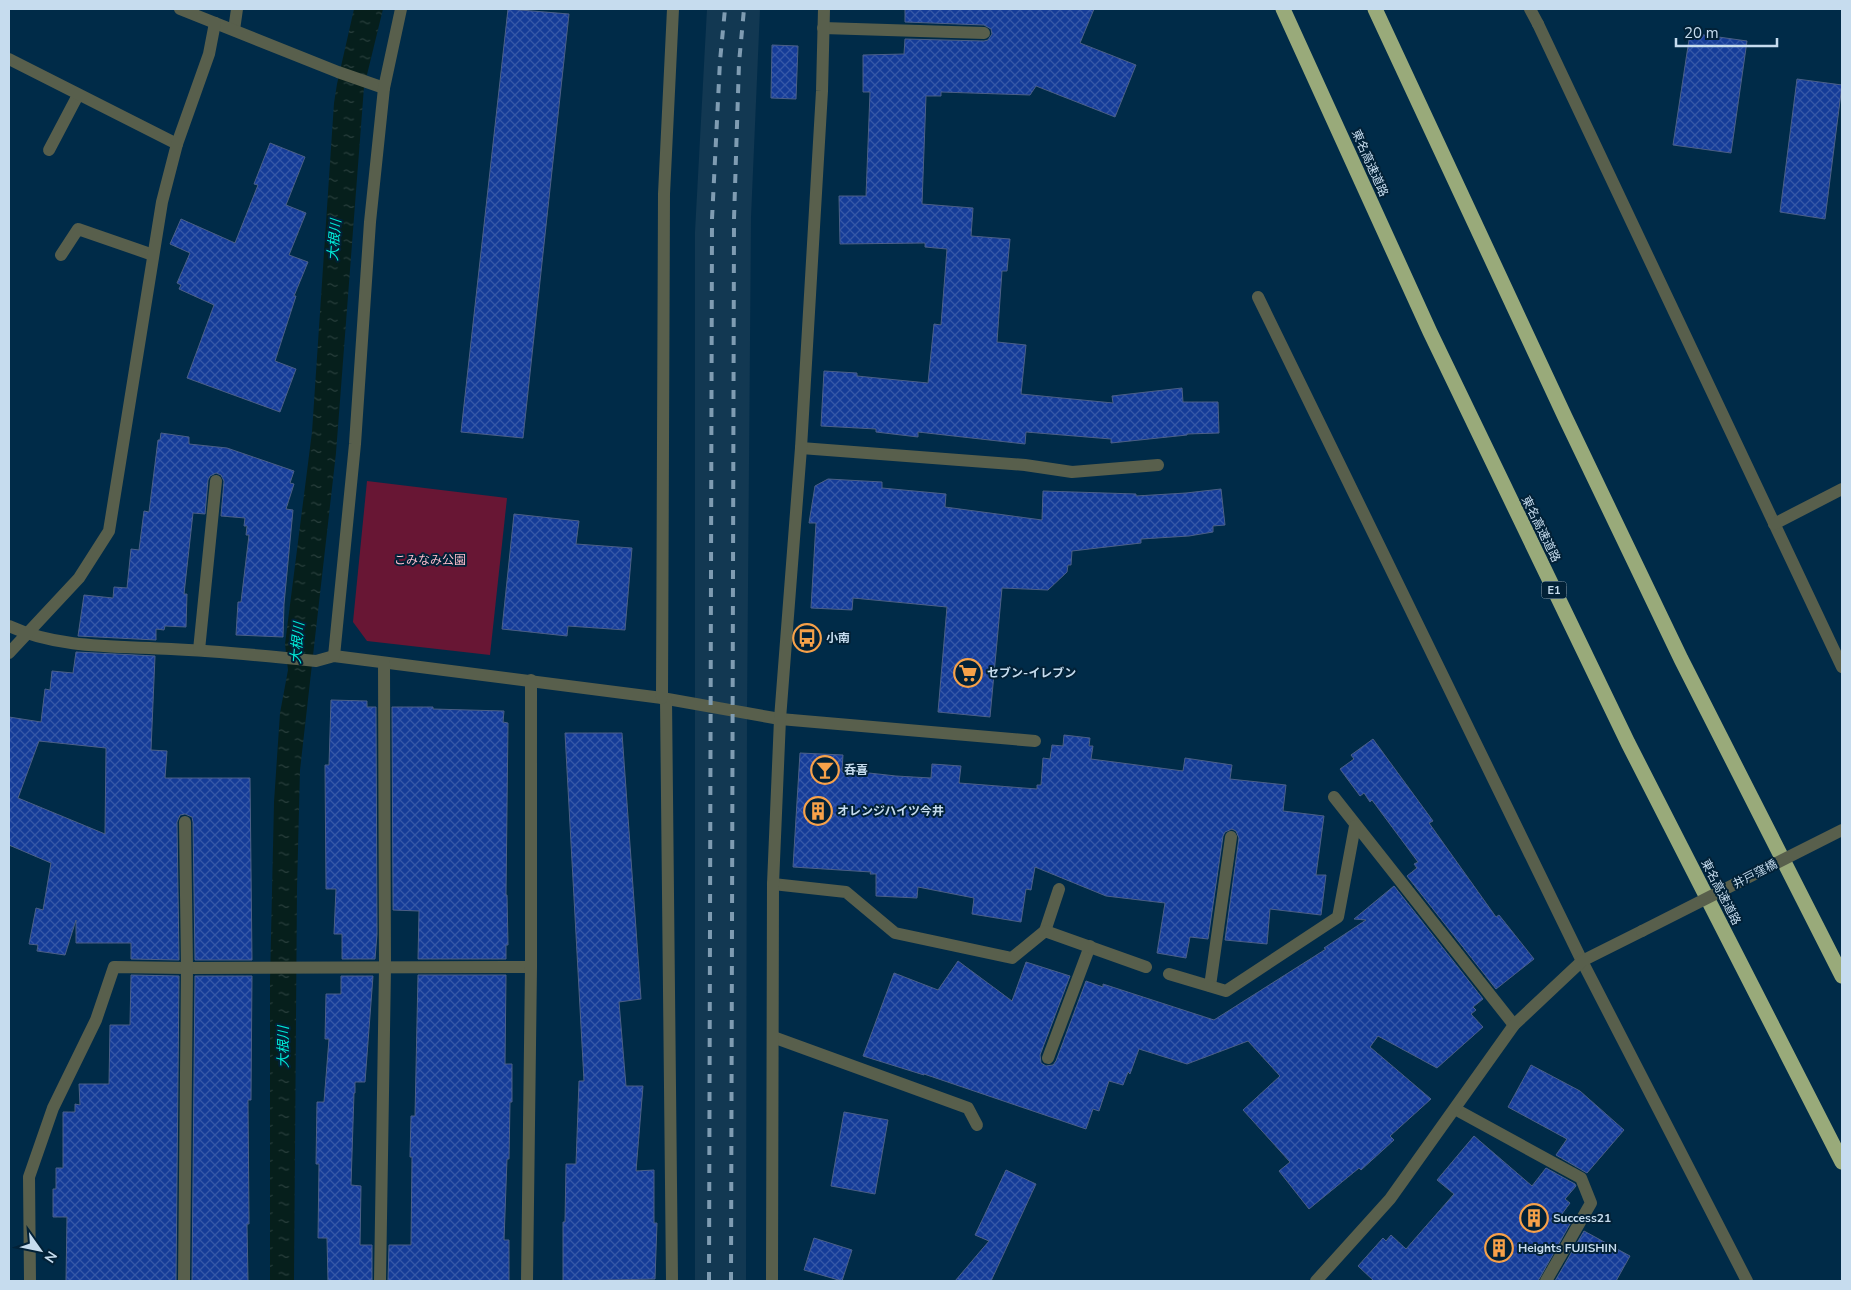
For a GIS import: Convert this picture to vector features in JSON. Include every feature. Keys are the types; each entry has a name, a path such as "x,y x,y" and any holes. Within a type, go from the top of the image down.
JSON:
{"highway":[{"name":"東名高速道路","path":"1283,9 1430,332 1628,743 1842,1162"},
{"path":"1374,9 1681,659 1842,976"}],"street":[{"path":"180,9 338,72 384,88"},
{"path":"234,30 236,9"},
{"path":"334,656 355,444 370,222 384,88 401,9"},
{"path":"672,1281 664,698 664,194 673,9"},
{"path":"772,1281 773,884 780,719 801,448 822,91 824,9"},
{"path":"1530,9 1842,667"},
{"path":"1538,9 1538,24"},
{"path":"9,653 79,578 109,531 162,202 177,144 209,54 215,23"},
{"path":"823,28 984,33"},
{"path":"9,59 177,144"},
{"path":"49,150 78,95"},
{"path":"61,255 78,228 153,255"},
{"path":"1258,296 1582,961 1747,1281"},
{"path":"801,448 1025,466 1072,472 1158,465"},
{"path":"199,650 216,481"},
{"path":"1774,524 1842,489"},
{"path":"9,626 26,634 60,642 199,650 316,661 334,656 664,698 780,719 1034,741"},
{"path":"380,1281 385,968 384,663"},
{"path":"527,1281 531,967 531,680"},
{"path":"1334,797 1514,1025"},
{"path":"184,1281 187,968 185,822"},
{"path":"1168,974 1226,991 1338,918 1355,826"},
{"name":"井戸窪橋","path":"1316,1281 1390,1199 1514,1025 1582,961 1842,830"},
{"path":"1210,986 1231,837"},
{"path":"773,884 846,892 895,933 1012,958 1046,931 1059,889"},
{"path":"1046,931 1146,967"},
{"path":"1048,1058 1090,946"},
{"path":"30,1281 29,1177 53,1108 96,1020 114,967 531,967"},
{"path":"773,1037 968,1108 977,1124"},
{"path":"1455,1109 1582,1178 1591,1203 1546,1281"}],"shaded area":[{"path":"707,9 760,9 751,217 747,712 746,1281 695,1281 695,232"}],"green space":[{"name":"こみなみ公園","path":"367,481 507,498 490,655 367,641 353,622"}],"water":[{"name":"大根川","path":"354,9 383,9 364,87 336,453 300,770 297,889 294,1281 270,1281 270,980 274,802 280,713 288,670 285,644 312,432 334,103"}],"building":[{"path":"508,9 569,14 523,438 461,432"},
{"path":"905,9 1094,9 1080,43 1136,65 1115,117 1036,86 1030,95 941,92 941,96 926,96 922,204 973,208 971,236 1010,239 1007,271 1002,271 997,342 1026,345 1021,394 1113,403 1112,396 1182,388 1183,402 1218,402 1219,433 1187,434 1111,443 1111,439 1026,432 1025,444 918,432 918,437 876,432 876,429 821,426 824,371 857,373 857,376 928,383 934,324 941,325 947,249 925,247 925,243 840,244 839,196 866,196 870,92 863,92 863,55 904,54 905,39 984,41 988,40 992,34 991,29 984,25 905,22"},
{"path":"1690,33 1747,41 1731,153 1673,145"},
{"path":"772,45 798,46 796,99 771,98"},
{"path":"1797,79 1842,85 1825,219 1780,212"},
{"path":"270,143 305,157 286,205 306,213 289,255 308,262 294,296 296,296 275,361 296,369 280,412 187,378 214,305 179,289 181,285 177,283 190,253 170,244 181,219 235,243 258,185 254,184"},
{"path":"161,433 189,437 189,444 227,448 294,471 290,483 294,484 286,509 293,510 284,604 283,637 236,635 238,602 241,602 249,535 246,535 247,526 244,526 245,518 221,516 224,481 221,475 216,473 210,476 208,480 205,514 193,513 184,594 187,594 186,627 165,626 164,630 156,629 156,640 78,636 84,595 113,598 114,587 127,588 131,549 139,550 144,511 149,512 158,440 160,440"},
{"path":"828,479 882,482 882,488 946,494 945,507 1042,520 1043,491 1136,494 1136,496 1221,489 1225,525 1213,526 1213,532 1189,536 1141,539 1141,543 1072,551 1071,565 1068,565 1067,572 1048,590 1002,588 990,717 938,712 947,607 853,598 852,610 811,608 816,523 809,523 815,486"},
{"path":"514,514 579,521 576,544 632,548 625,630 568,626 567,636 502,629"},
{"path":"76,652 155,656 151,750 167,751 165,778 250,778 252,960 195,960 193,822 192,817 185,814 180,815 177,822 179,960 131,959 131,943 76,943 76,920 65,955 37,951 38,945 29,944 36,908 43,910 51,863 9,845 9,717 41,722 45,689 50,690 52,671 73,673","holes":["39,741 106,748 105,834 18,798"]},
{"path":"331,700 367,701 367,707 376,707 377,934 375,959 342,959 342,934 334,934 336,889 326,889 325,765 329,765"},
{"path":"392,707 504,711 503,722 508,723 506,895 508,945 506,945 506,959 418,959 419,911 393,910"},
{"path":"565,733 622,733 641,999 619,1002 626,1086 643,1086 636,1171 654,1170 654,1223 657,1223 655,1279 563,1281 563,1222 565,1222 566,1164 576,1164 579,1081 584,1081"},
{"path":"1064,735 1090,738 1089,746 1093,746 1091,759 1183,771 1185,758 1232,765 1230,779 1286,785 1283,811 1324,816 1316,875 1326,875 1321,915 1270,909 1267,944 1225,940 1239,838 1236,831 1232,829 1225,832 1223,836 1208,939 1190,937 1186,958 1157,953 1165,903 1106,896 1035,867 1031,890 1026,889 1021,922 972,914 974,898 918,887 917,898 876,896 876,874 870,874 871,872 793,867 800,753 843,755 842,770 896,776 931,778 932,764 961,766 959,783 1037,789 1037,785 1041,785 1043,758 1050,759 1052,745 1063,746"},
{"path":"1373,739 1433,821 1429,823 1496,917 1499,915 1534,959 1496,989 1407,876 1417,868 1414,864 1418,862 1372,800 1370,802 1364,793 1360,796 1340,769 1354,759 1351,755"},
{"path":"1394,886 1483,999 1473,1007 1476,1010 1471,1014 1483,1027 1437,1068 1378,1036 1370,1047 1431,1099 1390,1136 1394,1140 1361,1170 1359,1168 1309,1209 1279,1171 1290,1162 1243,1110 1280,1076 1248,1041 1187,1064 1139,1049 1130,1074 1128,1072 1123,1085 1109,1081 1099,1111 1093,1109 1086,1129 924,1074 863,1056 894,973 938,990 958,961 1012,1001 1026,962 1070,976 1040,1055 1041,1063 1046,1066 1053,1065 1056,1061 1086,981 1103,987 1103,984 1214,1020 1326,949 1324,948 1366,920 1354,919"},
{"path":"131,975 179,976 176,1281 66,1281 67,1217 53,1217 53,1189 56,1189 56,1168 63,1168 63,1112 75,1112 75,1104 80,1105 79,1084 109,1084 110,1025 130,1025"},
{"path":"418,975 506,975 505,1064 512,1064 512,1102 510,1102 504,1240 509,1240 509,1281 388,1281 389,1245 411,1245 411,1116 415,1116"},
{"path":"195,976 252,976 251,1100 248,1100 248,1281 192,1281"},
{"path":"341,976 373,976 365,1082 355,1082 351,1185 361,1186 360,1245 372,1245 372,1281 328,1281 327,1238 318,1238 319,1164 316,1164 317,1102 324,1102 329,1039 325,1039 326,994 341,994"},
{"path":"1531,1065 1580,1091 1624,1130 1587,1173 1556,1155 1567,1139 1508,1107"},
{"path":"844,1112 888,1120 875,1194 831,1186"},
{"path":"1474,1136 1532,1186 1546,1168 1576,1186 1565,1199 1570,1203 1559,1218 1570,1224 1538,1281 1374,1281 1358,1266 1383,1238 1386,1241 1391,1235 1406,1249 1454,1194 1437,1180"},
{"path":"1006,1170 1036,1184 991,1281 955,1281 989,1241 975,1235"},
{"path":"1584,1231 1630,1256 1616,1281 1555,1281"},
{"path":"814,1238 852,1250 842,1281 804,1270"}],"railway":[{"path":"709,1281 712,219 720,61 725,9"},
{"path":"731,1281 734,219 739,63 744,9"}],"place":[{"name":"小南","path":"807,638"},
{"name":"セブン-イレブン","path":"968,673"},
{"name":"呑喜","path":"825,770"},
{"name":"オレンジハイツ今井","path":"818,811"},
{"name":"Success21","path":"1534,1218"},
{"name":"Heights FUJISHIN","path":"1499,1248"}]}
